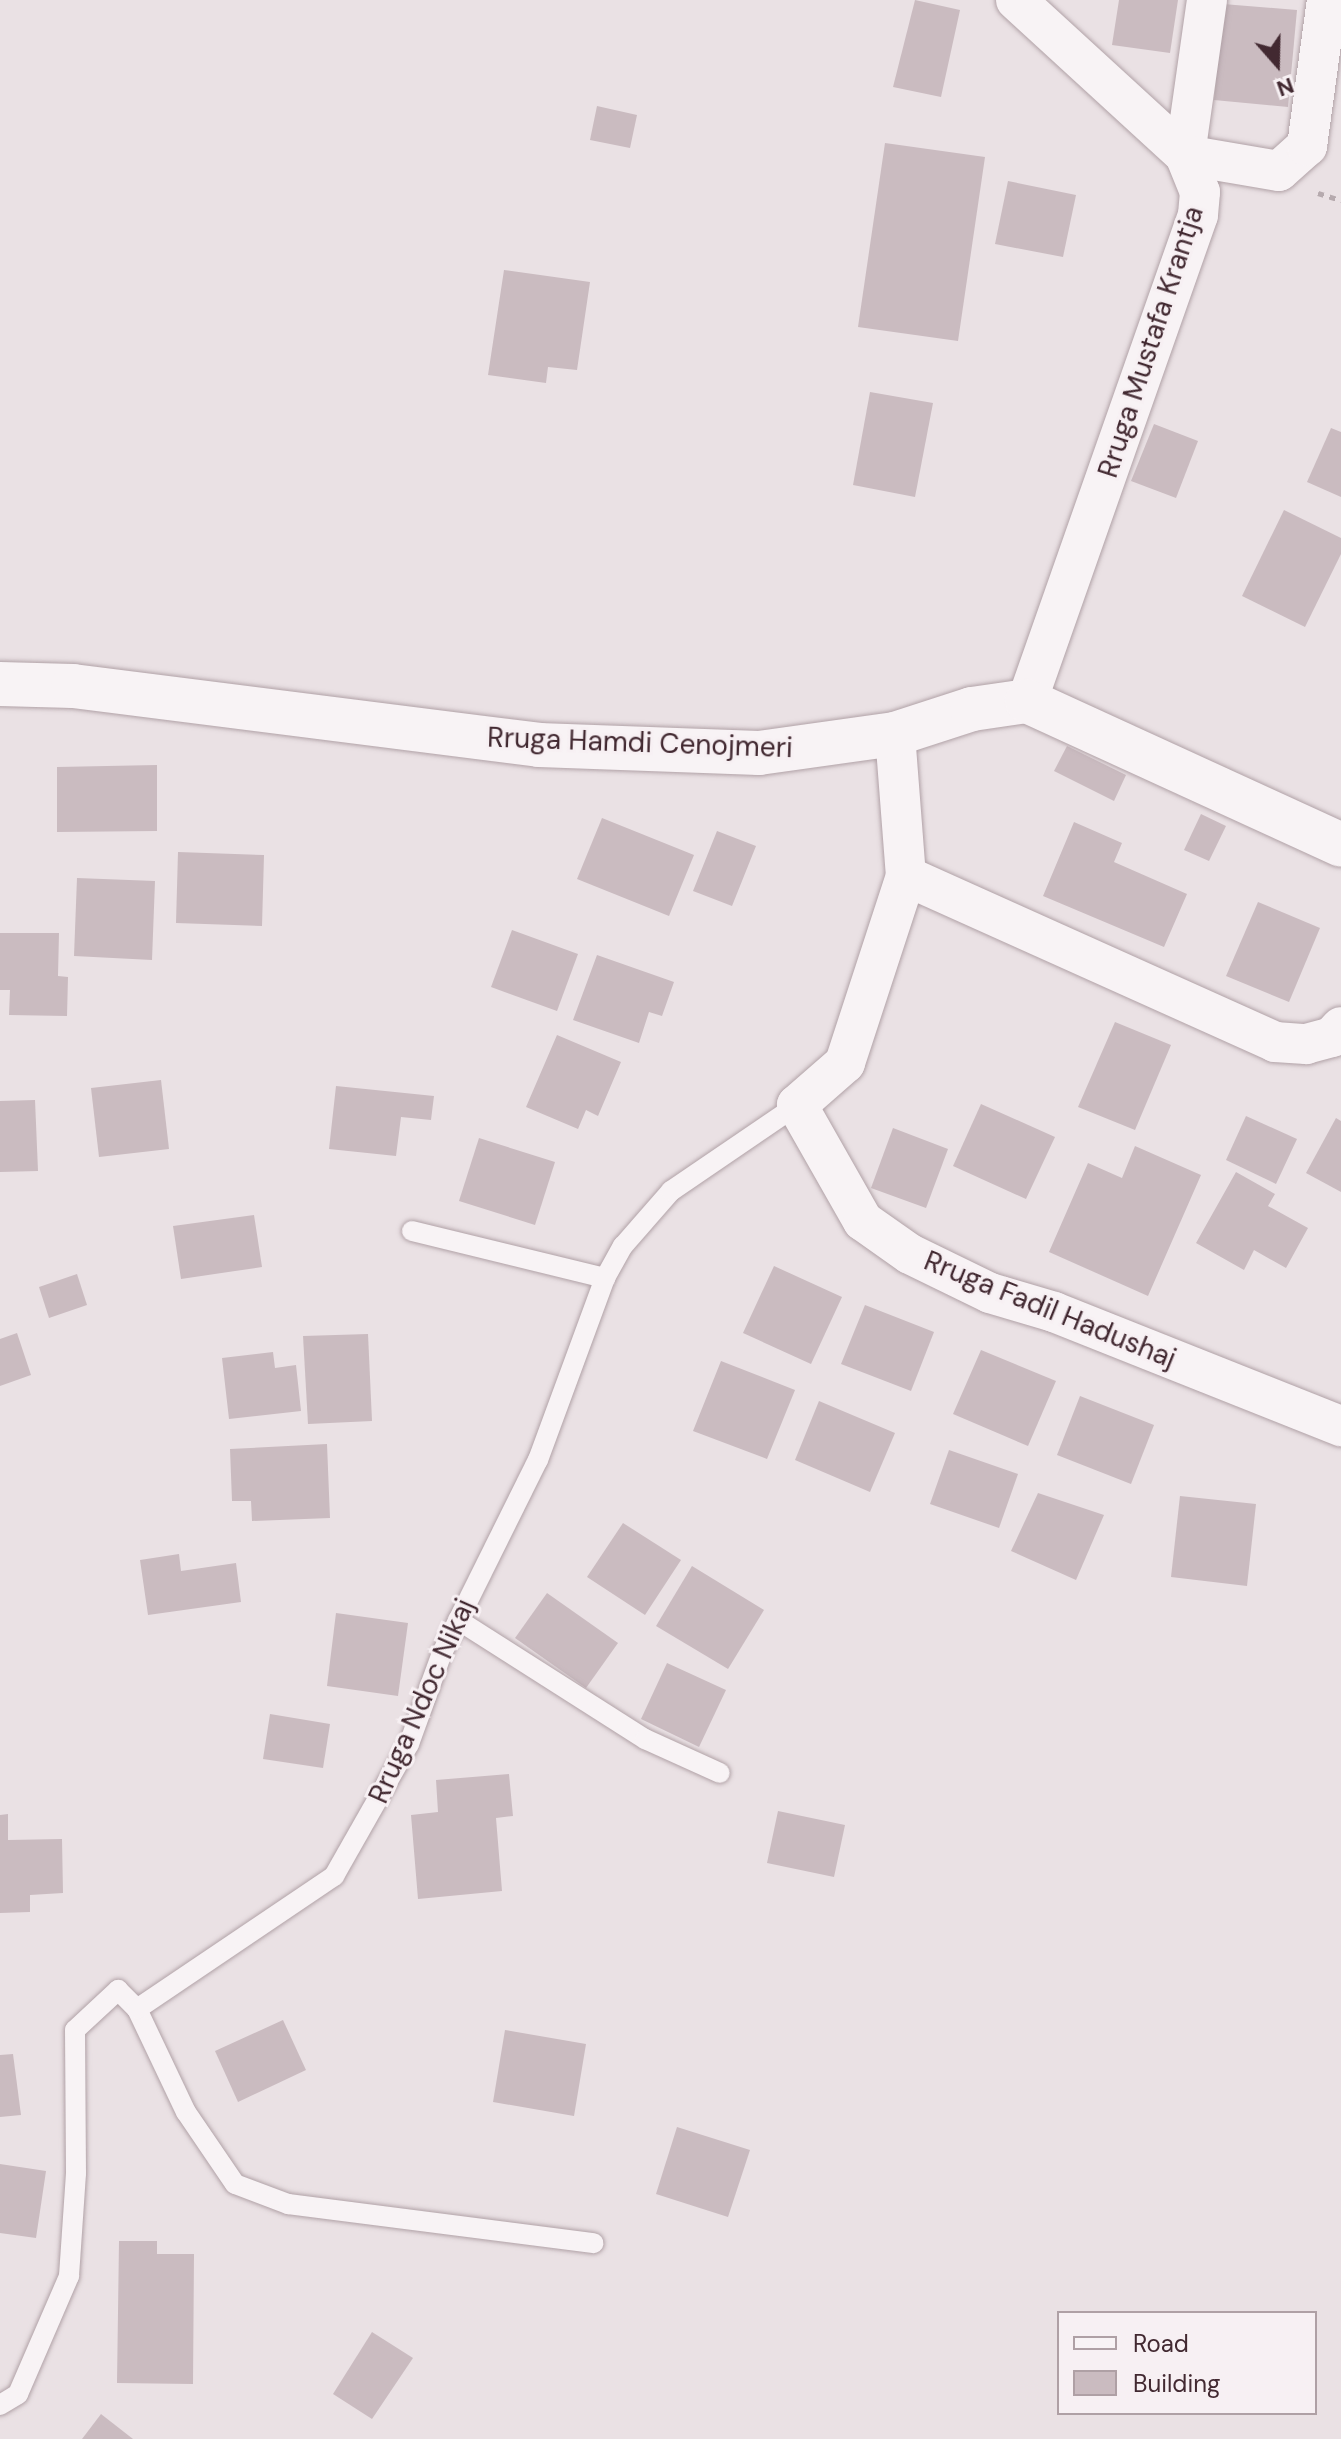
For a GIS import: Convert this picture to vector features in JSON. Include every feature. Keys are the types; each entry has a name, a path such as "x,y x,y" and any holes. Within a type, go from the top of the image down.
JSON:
{"street":[{"name":"Rruga Mustafa Krantja","path":"1016,0 1185,155 1200,192 1198,215 1027,701"},
{"path":"1207,0 1185,155 1279,171 1307,146 1327,0"},
{"name":"Rruga Hamdi Cenojmeri","path":"0,684 73,686 539,745 759,753 895,734 972,709 1027,701"},
{"path":"1027,701 1341,845"},
{"path":"797,1105 845,1063 906,876 895,734"},
{"path":"906,876 1275,1042 1306,1044 1332,1037 1341,1027"},
{"name":"Rruga Fadil Hadushaj","path":"797,1105 863,1221 910,1254 990,1293 1054,1312 1341,1426"}],"lane":[{"name":"Rruga Ndoc Nikaj","path":"137,2009 334,1876 409,1744 458,1620 538,1460 605,1278 671,1191 797,1105"},
{"path":"412,1231 605,1278"},
{"path":"458,1620 645,1739 720,1773"},
{"path":"0,2405 18,2394 69,2276 76,2173 75,2030 118,1990 137,2009 186,2112 235,2184 288,2204 594,2243"}],"building":[{"path":"915,0 960,10 941,97 893,87"},
{"path":"1119,0 1178,0 1170,53 1112,45"},
{"path":"1223,4 1297,10 1288,107 1214,100"},
{"path":"597,106 637,115 630,148 590,140"},
{"path":"885,143 985,157 958,341 858,327"},
{"path":"1008,181 1076,195 1063,257 995,244"},
{"path":"504,270 590,282 577,370 548,367 546,383 488,375"},
{"path":"870,392 933,403 915,497 853,485"},
{"path":"1154,424 1198,441 1176,498 1131,481"},
{"path":"1331,428 1341,432 1341,497 1307,482"},
{"path":"1284,510 1341,538 1341,554 1305,627 1242,596"},
{"path":"1067,746 1126,775 1114,801 1054,771"},
{"path":"157,765 157,831 57,832 57,767"},
{"path":"1201,814 1226,826 1209,861 1184,850"},
{"path":"602,818 694,855 669,916 577,879"},
{"path":"1074,822 1122,843 1114,862 1187,894 1164,947 1043,896"},
{"path":"717,831 756,846 732,906 693,891"},
{"path":"178,852 264,855 262,926 176,923"},
{"path":"77,878 155,881 152,960 74,956"},
{"path":"1258,902 1320,928 1289,1002 1226,976"},
{"path":"512,930 578,954 557,1011 491,987"},
{"path":"0,933 59,933 58,976 68,977 67,1016 9,1015 10,990 0,990"},
{"path":"597,955 674,982 662,1016 649,1012 639,1043 573,1020"},
{"path":"1115,1022 1171,1045 1135,1130 1078,1107"},
{"path":"557,1035 621,1062 598,1116 586,1110 578,1129 526,1107"},
{"path":"161,1080 169,1149 99,1157 91,1088"},
{"path":"336,1086 434,1096 431,1120 401,1117 396,1156 329,1149"},
{"path":"35,1100 38,1171 0,1172 0,1101"},
{"path":"981,1104 1055,1137 1026,1199 953,1166"},
{"path":"1246,1116 1297,1139 1276,1184 1226,1160"},
{"path":"1336,1118 1341,1121 1341,1192 1306,1173"},
{"path":"893,1128 948,1149 926,1208 871,1188"},
{"path":"479,1138 555,1162 535,1225 459,1201"},
{"path":"1135,1146 1201,1175 1148,1296 1049,1252 1088,1163 1122,1178"},
{"path":"1236,1172 1275,1194 1268,1206 1308,1228 1286,1268 1254,1250 1244,1270 1196,1243"},
{"path":"254,1215 262,1267 181,1279 173,1226"},
{"path":"774,1266 842,1297 811,1364 743,1333"},
{"path":"77,1274 87,1305 49,1318 39,1287"},
{"path":"865,1305 934,1332 911,1391 841,1364"},
{"path":"17,1333 31,1375 0,1386 0,1339"},
{"path":"368,1334 372,1421 308,1424 303,1336"},
{"path":"981,1350 1056,1381 1028,1446 953,1414"},
{"path":"273,1352 275,1368 296,1365 301,1411 229,1419 222,1358"},
{"path":"721,1361 795,1390 767,1459 693,1431"},
{"path":"1080,1396 1154,1425 1131,1484 1057,1455"},
{"path":"819,1401 895,1433 870,1492 795,1460"},
{"path":"327,1444 330,1518 252,1521 251,1501 232,1501 230,1449"},
{"path":"949,1450 1018,1474 999,1528 930,1504"},
{"path":"1038,1493 1104,1515 1076,1580 1011,1551"},
{"path":"1180,1496 1256,1504 1247,1586 1171,1577"},
{"path":"623,1523 681,1560 645,1615 587,1577"},
{"path":"179,1554 181,1571 236,1563 241,1602 148,1615 140,1560"},
{"path":"692,1566 764,1610 728,1669 656,1626"},
{"path":"547,1593 618,1643 586,1688 515,1638"},
{"path":"336,1613 408,1623 398,1696 327,1686"},
{"path":"667,1663 726,1690 699,1747 641,1719"},
{"path":"270,1714 330,1724 323,1768 263,1759"},
{"path":"509,1774 513,1816 496,1818 502,1891 418,1899 411,1815 438,1812 436,1780"},
{"path":"778,1811 845,1825 834,1877 767,1863"},
{"path":"8,1814 8,1840 62,1839 63,1893 30,1895 30,1912 0,1913 0,1815"},
{"path":"283,2020 306,2070 238,2102 215,2051"},
{"path":"505,2030 586,2044 574,2116 493,2102"},
{"path":"13,2054 21,2115 0,2117 0,2055"},
{"path":"677,2127 750,2150 728,2217 656,2194"},
{"path":"0,2164 46,2171 36,2238 0,2233"},
{"path":"119,2241 157,2241 157,2254 194,2254 193,2384 117,2383"},
{"path":"372,2332 413,2358 372,2419 333,2394"},
{"path":"101,2414 133,2439 82,2439"}]}
